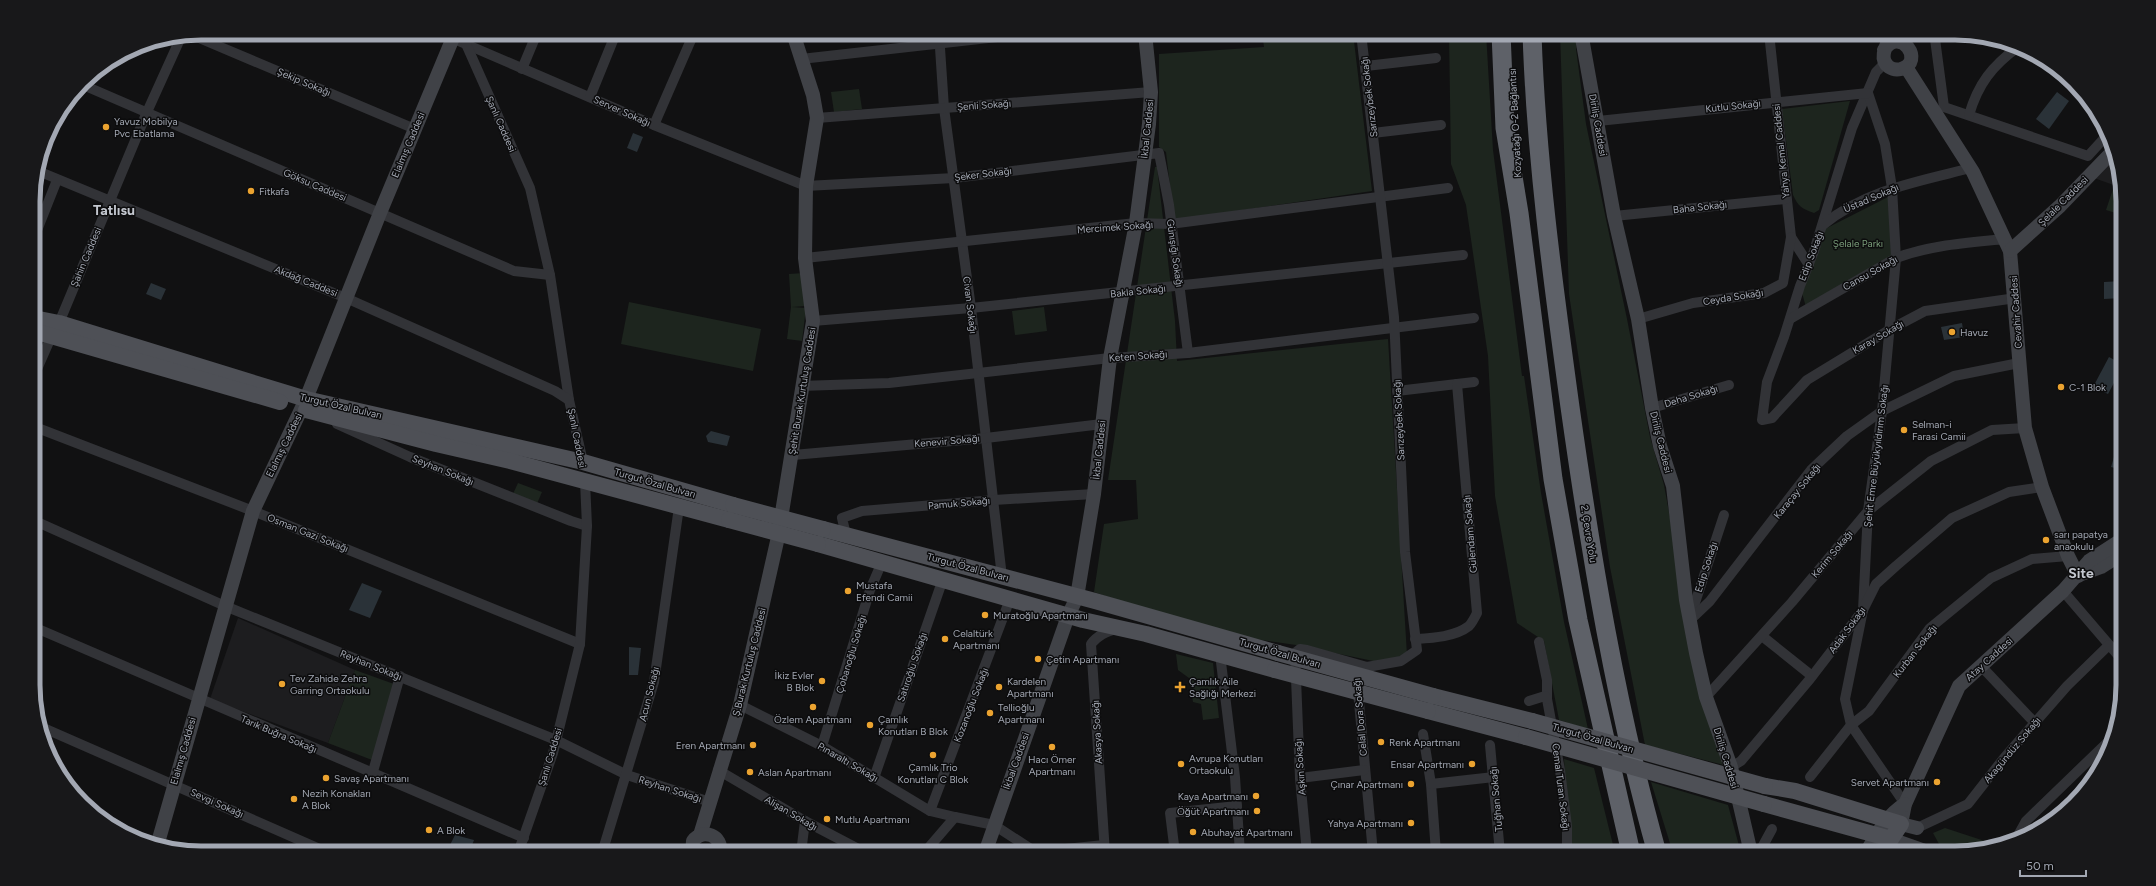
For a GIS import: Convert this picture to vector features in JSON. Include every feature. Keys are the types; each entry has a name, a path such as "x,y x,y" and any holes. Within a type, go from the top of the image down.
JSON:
{"highway":[{"path":"1501,40 1505,128 1519,213 1537,362 1565,550 1578,620 1629,846"},
{"name":"Kozyatağı O-2 Bağlantısı","path":"1511,40 1519,213"},
{"name":"Kozyatağı O-2 Bağlantısı","path":"1532,40 1534,98 1546,211"},
{"path":"1544,40 1543,90 1546,211"},
{"name":"2. Çevre Yolu","path":"1546,211 1557,315 1592,551 1640,790 1656,846"}],"main road":[{"name":"Turgut Özal Bulvarı","path":"40,321 82,345 304,404 585,482 679,507 731,512 823,529 1278,653 1430,703 1526,737 1884,836"},
{"name":"Turgut Özal Bulvarı","path":"40,330 56,329"},
{"name":"Turgut Özal Bulvarı","path":"304,404 583,462 731,512 818,544 1068,616 1220,654 1275,670 1430,703 1532,721 1765,786 1795,791 1893,821"},
{"name":"Atay Caddesi","path":"1884,836 1893,821"}],"street":[{"name":"Şekip Sokağı","path":"204,40 415,129"},
{"name":"Elalmış Caddesi","path":"158,841 253,511 304,404 380,213 454,40"},
{"name":"Server Sokağı","path":"461,40 467,46 654,125 806,186"},
{"path":"522,69 534,40"},
{"path":"590,97 613,40"},
{"path":"654,125 691,40"},
{"name":"Şehit Burak Kurtuluş Caddesi","path":"778,537 792,455 801,386 801,363 813,320 805,258 806,186 817,118 813,95 795,40"},
{"path":"801,59 926,40"},
{"name":"Civan Sokağı","path":"939,40 944,108 971,308 1002,577"},
{"name":"İkbal Caddesi","path":"987,846 1068,616 1077,597 1094,494 1110,358 1136,223 1151,92 1146,40"},
{"name":"Sarızeybek Sokağı","path":"1295,681 1295,653 1300,649 1367,667 1401,661 1417,650 1405,552 1395,328 1362,40"},
{"name":"Diriliş Caddesi","path":"1582,40 1614,216 1638,319 1652,408 1660,446 1673,486 1690,620 1706,697 1731,767 1748,846"},
{"name":"Yahya Kemal Caddesi","path":"1770,40 1791,238 1809,265"},
{"path":"1885,57 1890,40"},
{"path":"1885,57 1894,42 1906,40"},
{"path":"1885,57 1897,70 1906,67 1909,63 1911,54 1910,40"},
{"path":"1935,40 1944,107 2088,156 2103,139"},
{"name":"Şahin Caddesi","path":"40,363 56,329 147,112 179,41"},
{"name":"Şanlı Caddesi","path":"467,46 530,188 550,276 569,400 583,462 585,482 587,526 580,644 556,740 521,846"},
{"path":"1969,115 1975,95 1988,73 2013,51"},
{"name":"Edip Sokağı","path":"1762,420 1768,382 1800,286 1823,226 1852,128 1876,72 1885,57"},
{"path":"1366,66 1436,58"},
{"name":"Cevahir Caddesi","path":"1906,67 1971,168 2008,245 2016,298 2019,363 2025,428 2042,487 2068,556 2078,576"},
{"name":"Göksu Caddesi","path":"87,87 514,271 550,276"},
{"name":"Şenli Sokağı","path":"817,118 1151,92"},
{"name":"Kutlu Sokağı","path":"1598,121 1868,92"},
{"name":"Şehit Emre Büyükyıldırım Sokağı","path":"1868,92 1885,144 1892,188 1896,258 1882,411 1868,511 1863,610 1845,699 1851,724 1905,804"},
{"path":"1373,133 1440,126"},
{"name":"Şeker Sokağı","path":"806,186 954,178 1159,153"},
{"name":"Günışığı Sokağı","path":"1159,153 1180,287 1188,353"},
{"name":"Şelale Caddesi","path":"2008,245 2060,206 2109,155"},
{"name":"Üstad Sokağı","path":"1823,226 1838,212 1892,188 1971,168"},
{"name":"Akdağ Caddesi","path":"42,173 346,298 555,391 569,400"},
{"path":"40,224 58,180"},
{"name":"Mercimek Sokağı","path":"805,258 1136,223 1170,224 1448,188"},
{"name":"Baha Sokağı","path":"1614,216 1786,199"},
{"name":"Ceyda Sokağı","path":"1638,319 1693,303 1764,293 1783,283 1791,238"},
{"name":"Cansu Sokağı","path":"1790,319 1896,258 1914,251 1947,245 2008,245"},
{"name":"Bakla Sokağı","path":"813,320 971,308 1180,287 1463,254"},
{"name":"Karay Sokağı","path":"1762,420 1772,418 1807,380 1889,330 1925,311 2016,298"},
{"name":"Keten Sokağı","path":"801,386 889,383 1110,358 1188,353 1474,318"},
{"name":"Karaçay Sokağı","path":"1690,620 1710,600 1811,470 1847,436 1882,411 1954,376 2019,363"},
{"path":"1397,391 1474,382"},
{"name":"Gülendam Sokağı","path":"1415,639 1434,638 1459,631 1469,626 1477,612 1457,384"},
{"name":"Deha Sokağı","path":"1652,408 1728,385"},
{"name":"Seyhan Sokağı","path":"304,404 410,457 587,526"},
{"name":"Kenevir Sokağı","path":"792,455 986,438 1102,424"},
{"name":"Kerim Sokağı","path":"1706,697 1762,636 1868,511 1931,461 1992,430 2025,428"},
{"name":"Osman Gazi Sokağı","path":"40,429 253,511 580,644"},
{"name":"Adak Sokağı","path":"1731,767 1741,761 1812,676 1863,610 1876,584 1952,518 2009,492 2042,487"},
{"name":"Pamuk Sokağı","path":"846,535 842,518 862,510 1094,494"},
{"name":"Acun Sokağı","path":"604,846 654,682 679,507"},
{"name":"Edip Sokağı","path":"1690,620 1724,515"},
{"name":"Reyhan Sokağı","path":"40,523 225,606 556,740 627,775 709,806"},
{"name":"Ş.Burak Kurtuluş Caddesi","path":"709,806 718,770 740,705 778,537"},
{"name":"Atay Caddesi","path":"1893,821 1894,811 1905,804 1959,686 2063,591 2078,576 2089,561 2116,544"},
{"name":"Kurban Sokağı","path":"1810,777 1851,724 1869,711 1930,628 1991,578 2032,559 2068,556"},
{"name":"Atay Caddesi","path":"2078,576 2102,567 2116,559"},
{"name":"Çobanoğlu Sokağı","path":"822,746 870,590 882,562"},
{"name":"Satıroğlu Sokağı","path":"874,778 943,579"},
{"path":"2063,591 2116,653"},
{"name":"Kozanoğlu Sokağı","path":"930,811 1010,599"},
{"name":"Akasya Sokağı","path":"1104,846 1091,644 1096,637 1118,628"},
{"name":"Tarık Buğra Sokağı","path":"40,630 372,775 524,838"},
{"path":"1762,636 1812,676"},
{"name":"Cemal Turan Sokağı","path":"1539,642 1547,680 1547,699 1560,770 1567,826 1567,846"},
{"name":"Akagündüz Sokağı","path":"1916,828 1968,804 2067,686 2109,645"},
{"path":"1220,654 1237,806 1240,846"},
{"name":"Celal Dora Sokağı","path":"1355,664 1372,846"},
{"path":"1981,666 2035,723"},
{"path":"372,775 400,676"},
{"name":"Aşkın Sokağı","path":"1295,681 1305,846"},
{"path":"1529,701 1545,696 1547,699"},
{"name":"Pınaraltı Sokağı","path":"740,705 822,746 930,811 994,825"},
{"name":"Sevgi Sokağı","path":"46,729 313,846"},
{"path":"1423,734 1431,784 1435,846"},
{"name":"Tuğhan Sokağı","path":"1490,745 1499,846"},
{"path":"2020,832 2026,821 2101,753"},
{"name":"Alişan Sokağı","path":"718,770 805,821 852,846"},
{"name":"Celal Dora Sokağı","path":"1300,778 1364,770"},
{"path":"1431,784 1494,777"},
{"path":"1905,804 1925,846"},
{"path":"692,846 693,841 700,835 709,806"},
{"path":"709,806 714,836 719,846"},
{"path":"1174,846 1170,813 1237,806"},
{"path":"930,846 955,817"},
{"path":"802,846 805,821"},
{"path":"1893,821 1916,828"},
{"path":"994,825 1027,846"},
{"path":"1762,846 1772,829"},
{"path":"700,835 709,834 714,836"},
{"path":"1884,836 1910,846"},
{"name":"Atay Caddesi","path":"1873,846 1884,836"},
{"name":"Atay Caddesi","path":"1883,846 1884,836"}],"shaded area":[{"path":"2057,92 2069,101 2049,129 2036,119"},
{"path":"633,133 643,137 637,152 627,148"},
{"path":"2111,161 2116,186 2094,178"},
{"path":"2116,281 2116,298 2104,299 2104,282"},
{"path":"151,283 166,289 161,300 146,294"},
{"name":"Havuz","path":"1962,323 1964,337 1944,340 1941,327"},
{"path":"2109,357 2116,361 2116,379 2108,394 2093,387"},
{"path":"711,431 730,436 727,446 708,442 706,436"},
{"path":"2116,450 2116,468 2111,467"},
{"path":"362,583 382,591 370,618 349,610"},
{"name":"Tev Zahide Zehra Garring Ortaokulu","path":"238,618 355,670 328,743 210,699"},
{"path":"629,647 641,648 638,675 629,675"},
{"path":"455,835 474,840 472,846 450,846"}],"green space":[{"path":"1263,40 1354,40 1372,191 1174,220 1166,152 1159,147 1159,54 1264,47"},
{"path":"1449,40 1486,40 1493,150 1522,376 1524,376 1541,493 1564,622 1588,729 1559,720 1544,641 1517,623 1495,496 1488,356 1466,205 1451,164"},
{"path":"1560,40 1578,40 1576,49 1586,124 1650,437 1664,485 1689,622 1724,765 1645,745 1610,567 1569,294"},
{"path":"859,89 862,109 834,112 831,92"},
{"path":"1850,101 1819,210 1814,213 1801,207 1793,195 1782,109"},
{"path":"1155,167 1157,167 1175,321 1177,361 1388,339 1407,655 1378,662 1296,645 1213,633 1094,592 1104,524 1138,519 1136,480 1108,480"},
{"path":"2113,189 2116,190 2116,213 2106,210"},
{"name":"Şelale Parkı","path":"1890,196 1895,256 1857,275 1806,307 1802,293 1825,229"},
{"path":"804,273 806,306 792,307 806,308 802,341 787,339 791,307 789,274"},
{"path":"629,302 761,329 753,371 621,344"},
{"path":"1044,307 1047,331 1015,335 1012,311"},
{"path":"518,483 542,492 536,506 512,496"},
{"path":"1176,654 1213,663 1219,718 1203,720 1201,704 1193,702 1189,678 1178,670"},
{"path":"355,670 394,684 372,760 328,743"},
{"path":"1564,759 1594,768 1613,846 1570,846"},
{"path":"1651,782 1728,805 1739,846 1671,846"},
{"path":"1945,828 1989,842 1965,846 1940,846 1933,833"}],"place":[{"name":"Yavuz Mobilya Pvc Ebatlama","path":"106,127"},
{"name":"Fitkafa","path":"251,191"},
{"name":"Havuz","path":"1952,332"},
{"name":"C-1 Blok","path":"2061,387"},
{"name":"Selman-i Farasi Camii","path":"1904,430"},
{"name":"sarı papatya anaokulu","path":"2046,540"},
{"name":"Mustafa Efendi Camii","path":"848,591"},
{"name":"Muratoğlu Apartmanı","path":"985,615"},
{"name":"Celaltürk Apartmanı","path":"945,639"},
{"name":"Çetin Apartmanı","path":"1038,659"},
{"name":"İkiz Evler B Blok","path":"822,681"},
{"name":"Tev Zahide Zehra Garring Ortaokulu","path":"282,684"},
{"name":"Kardelen Apartmanı","path":"999,687"},
{"name":"Çamlık Aile Sağlığı Merkezi","path":"1180,687"},
{"name":"Özlem Apartmanı","path":"813,707"},
{"name":"Tellioğlu Apartmanı","path":"990,713"},
{"name":"Çamlık Konutları B Blok","path":"870,725"},
{"name":"Renk Apartmanı","path":"1381,742"},
{"name":"Eren Apartmanı","path":"753,745"},
{"name":"Hacı Ömer Apartmanı","path":"1052,747"},
{"name":"Çamlık Trio Konutları C Blok","path":"933,755"},
{"name":"Avrupa Konutları Ortaokulu","path":"1181,764"},
{"name":"Ensar Apartmanı","path":"1472,764"},
{"name":"Aslan Apartmanı","path":"750,772"},
{"name":"Savaş Apartmanı","path":"326,778"},
{"name":"Servet Apartmanı","path":"1937,782"},
{"name":"Çınar Apartmanı","path":"1411,784"},
{"name":"Kaya Apartmanı","path":"1256,796"},
{"name":"Nezih Konakları A Blok","path":"294,799"},
{"name":"Öğüt Apartmanı","path":"1257,811"},
{"name":"Mutlu Apartmanı","path":"827,819"},
{"name":"Yahya Apartmanı","path":"1411,823"},
{"name":"A Blok","path":"429,830"},
{"name":"Abuhayat Apartmanı","path":"1193,832"}],"district":[{"name":"Tatlısu","path":"114,210"},
{"name":"Site","path":"2081,573"}]}
